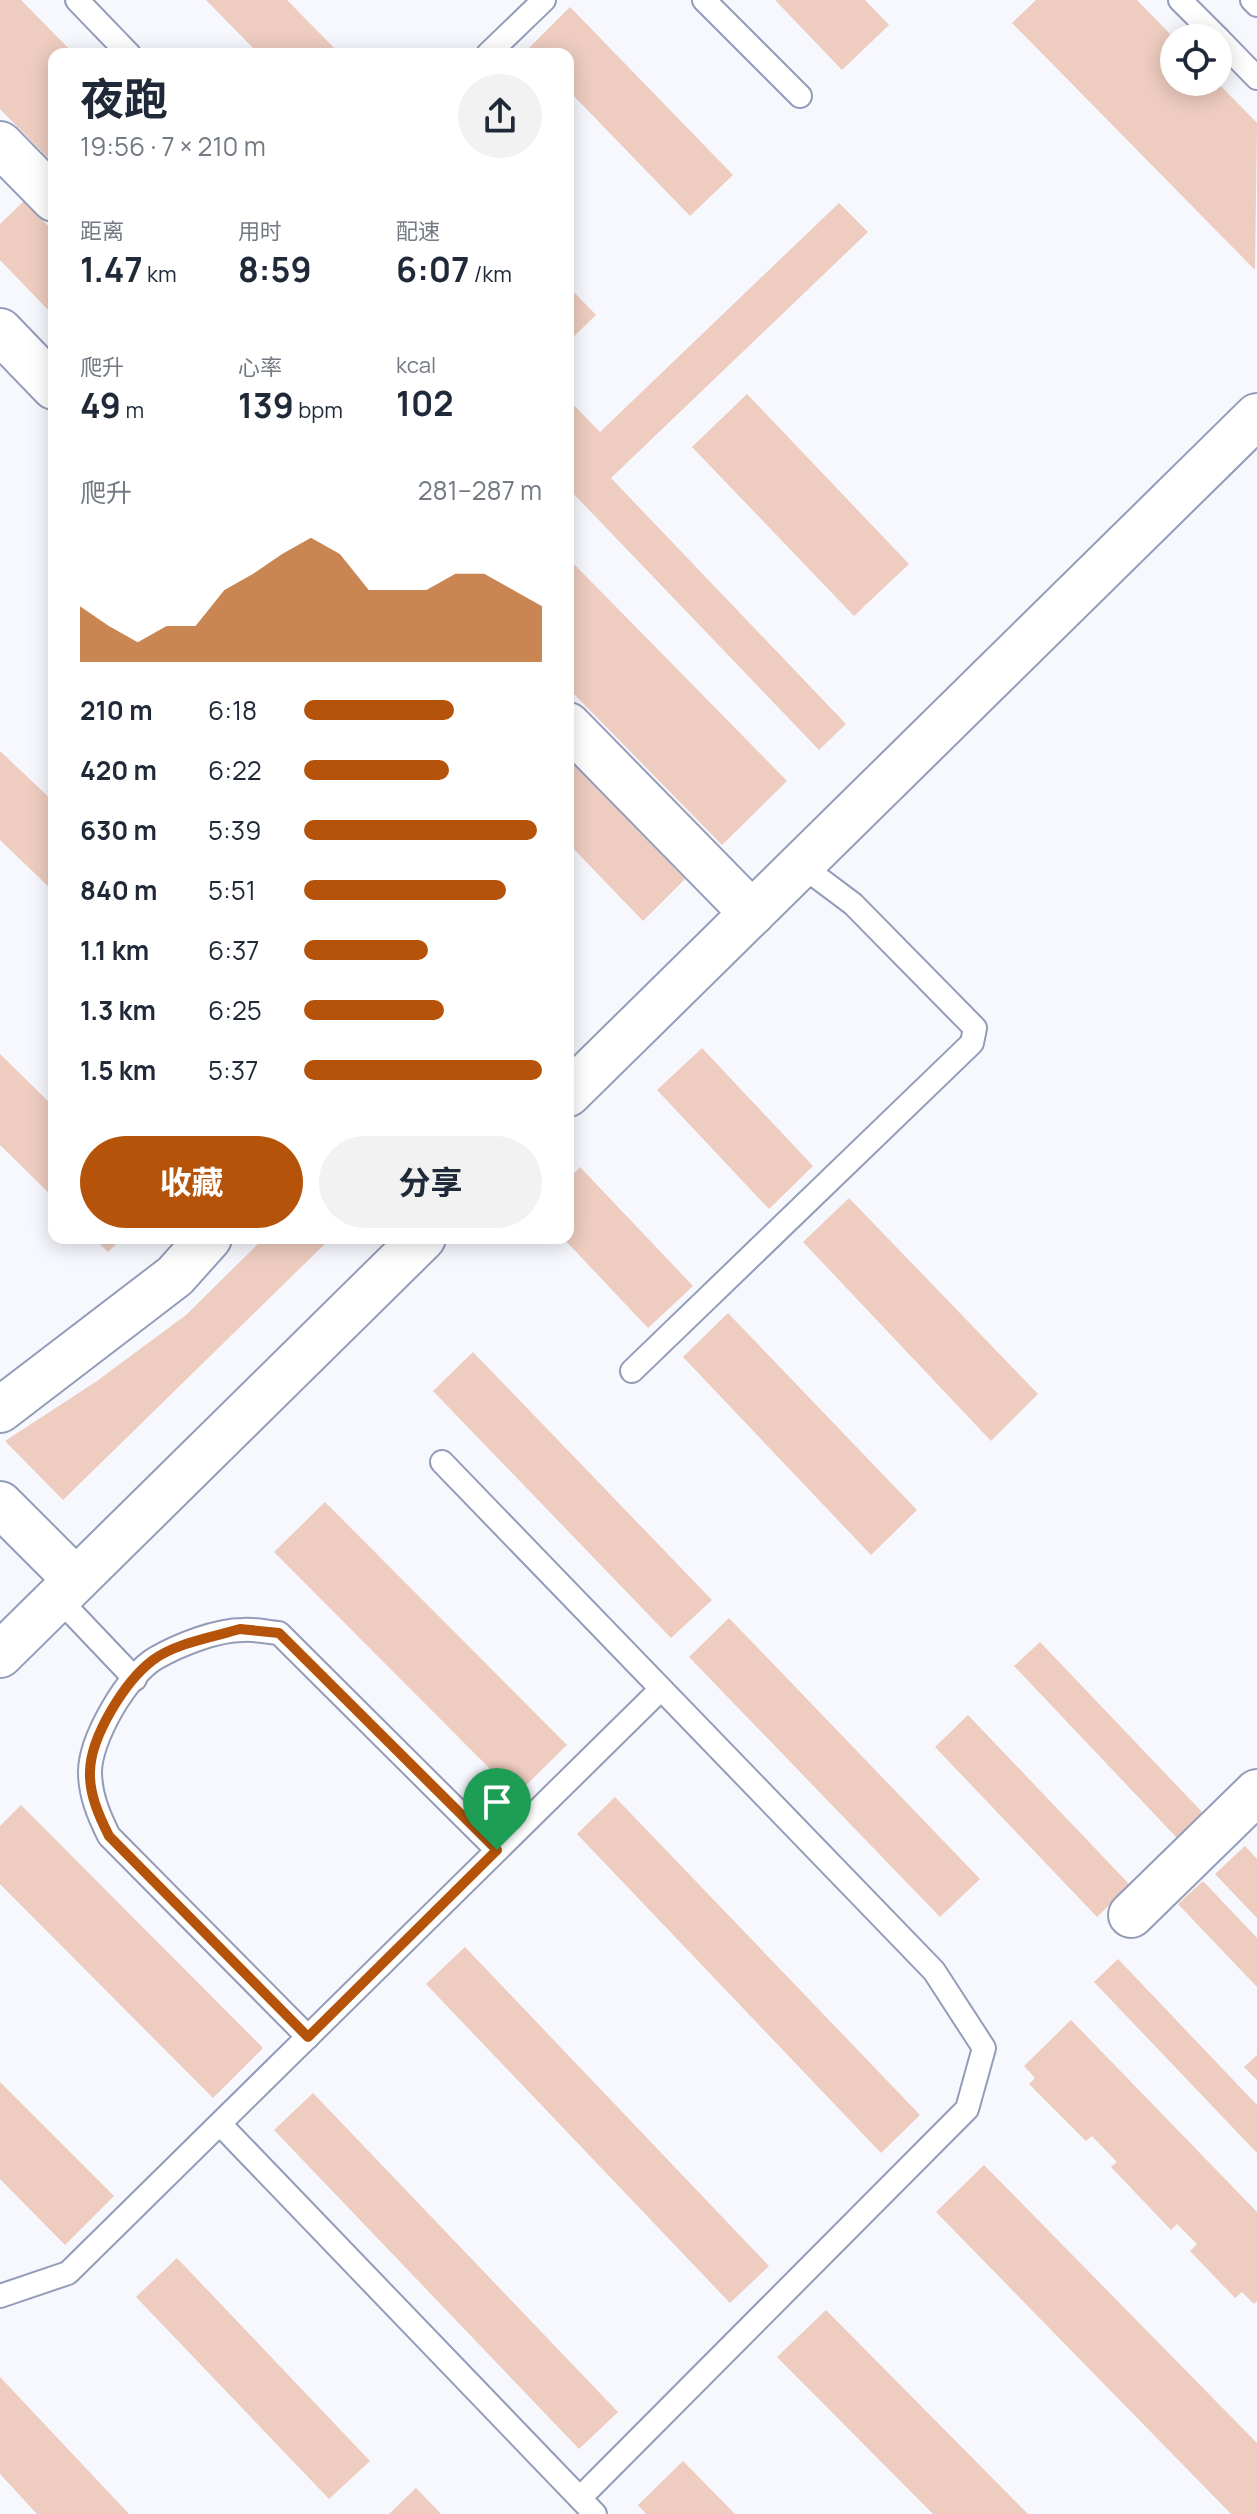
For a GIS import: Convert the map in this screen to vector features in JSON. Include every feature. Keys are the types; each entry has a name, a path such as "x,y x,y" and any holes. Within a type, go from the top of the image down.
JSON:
{"street":[{"path":"0,144 48,193"},
{"path":"0,331 48,381"},
{"path":"574,1088 1257,416"},
{"path":"574,731 752,913"},
{"path":"0,1410 175,1276 204,1244"},
{"path":"0,1655 417,1244"},
{"path":"0,1504 67,1589"},
{"path":"1131,1915 1257,1792"}],"lane":[{"path":"77,0 123,48"},
{"path":"494,48 544,0"},
{"path":"704,0 800,96"},
{"path":"1180,0 1204,24"},
{"path":"1252,0 1257,5"},
{"path":"1232,52 1257,78"},
{"path":"632,1371 972,1043 975,1028 853,904 801,865"},
{"path":"220,2124 588,2506 967,2109 984,2048 934,1971 442,1462"},
{"path":"67,1589 135,1679"},
{"path":"308,2037 109,1836 96,1812 90,1770 102,1726 135,1679 154,1659 202,1639 240,1629 279,1633 497,1850"},
{"path":"0,2296 68,2273 661,1689"}],"building":[{"path":"0,0 21,0 68,48 48,48 48,158 0,109"},
{"path":"206,0 287,0 334,48 253,48"},
{"path":"775,0 865,0 889,25 842,70"},
{"path":"1036,0 1137,0 1160,24 1160,96 1231,96 1257,123 1255,270 1012,23"},
{"path":"570,7 733,175 690,216 574,96 574,48 529,48"},
{"path":"24,201 48,226 48,310 0,260 0,224"},
{"path":"839,203 868,232 611,478 846,724 819,750 574,494 574,405 600,432"},
{"path":"574,292 596,315 574,336"},
{"path":"747,394 909,564 854,616 692,447"},
{"path":"574,564 787,781 722,845 574,694"},
{"path":"0,751 48,796 48,886 0,840"},
{"path":"574,765 685,879 643,921 574,849"},
{"path":"702,1048 813,1166 769,1209 657,1090"},
{"path":"0,1054 48,1101 48,1192 0,1145"},
{"path":"580,1167 693,1286 648,1328 569,1244 574,1244 574,1173"},
{"path":"849,1198 1038,1394 991,1441 803,1242"},
{"path":"100,1244 116,1244 108,1252"},
{"path":"258,1244 325,1244 63,1500 5,1441 97,1381 186,1315"},
{"path":"728,1313 917,1510 871,1555 683,1357"},
{"path":"473,1352 712,1600 671,1638 433,1391"},
{"path":"325,1502 567,1745 516,1795 274,1552"},
{"path":"729,1618 980,1879 940,1917 689,1657"},
{"path":"1040,1642 1203,1813 1177,1838 1014,1666"},
{"path":"968,1715 1130,1885 1097,1917 935,1747"},
{"path":"615,1797 920,2115 881,2153 577,1834"},
{"path":"21,1805 263,2048 213,2098 0,1884 0,1826"},
{"path":"1245,1846 1257,1859 1257,1918 1215,1874"},
{"path":"1203,1881 1257,1938 1257,1987 1178,1904"},
{"path":"465,1947 769,2266 730,2303 426,1984"},
{"path":"1118,1959 1257,2105 1257,2153 1094,1982"},
{"path":"1071,2020 1257,2212 1257,2301 1254,2304 1242,2292 1235,2298 1190,2251 1197,2244 1177,2224 1171,2230 1111,2167 1117,2162 1092,2136 1086,2141 1029,2084 1035,2078 1024,2066"},
{"path":"1257,2055 1257,2080 1244,2067"},
{"path":"0,2082 114,2196 65,2245 0,2179"},
{"path":"313,2093 618,2412 579,2449 274,2130"},
{"path":"984,2165 1257,2443 1257,2514 1231,2514 936,2212"},
{"path":"177,2258 370,2461 329,2499 136,2297"},
{"path":"826,2310 1028,2514 933,2514 777,2357"},
{"path":"0,2377 129,2514 37,2514 0,2474"},
{"path":"683,2461 735,2514 646,2514 638,2505"},
{"path":"416,2488 441,2514 389,2514"}],"route":[{"path":"240,1629 279,1633 497,1850 308,2037 109,1836 96,1812 90,1770 102,1726 126,1688 154,1659 202,1639 240,1629"}]}
